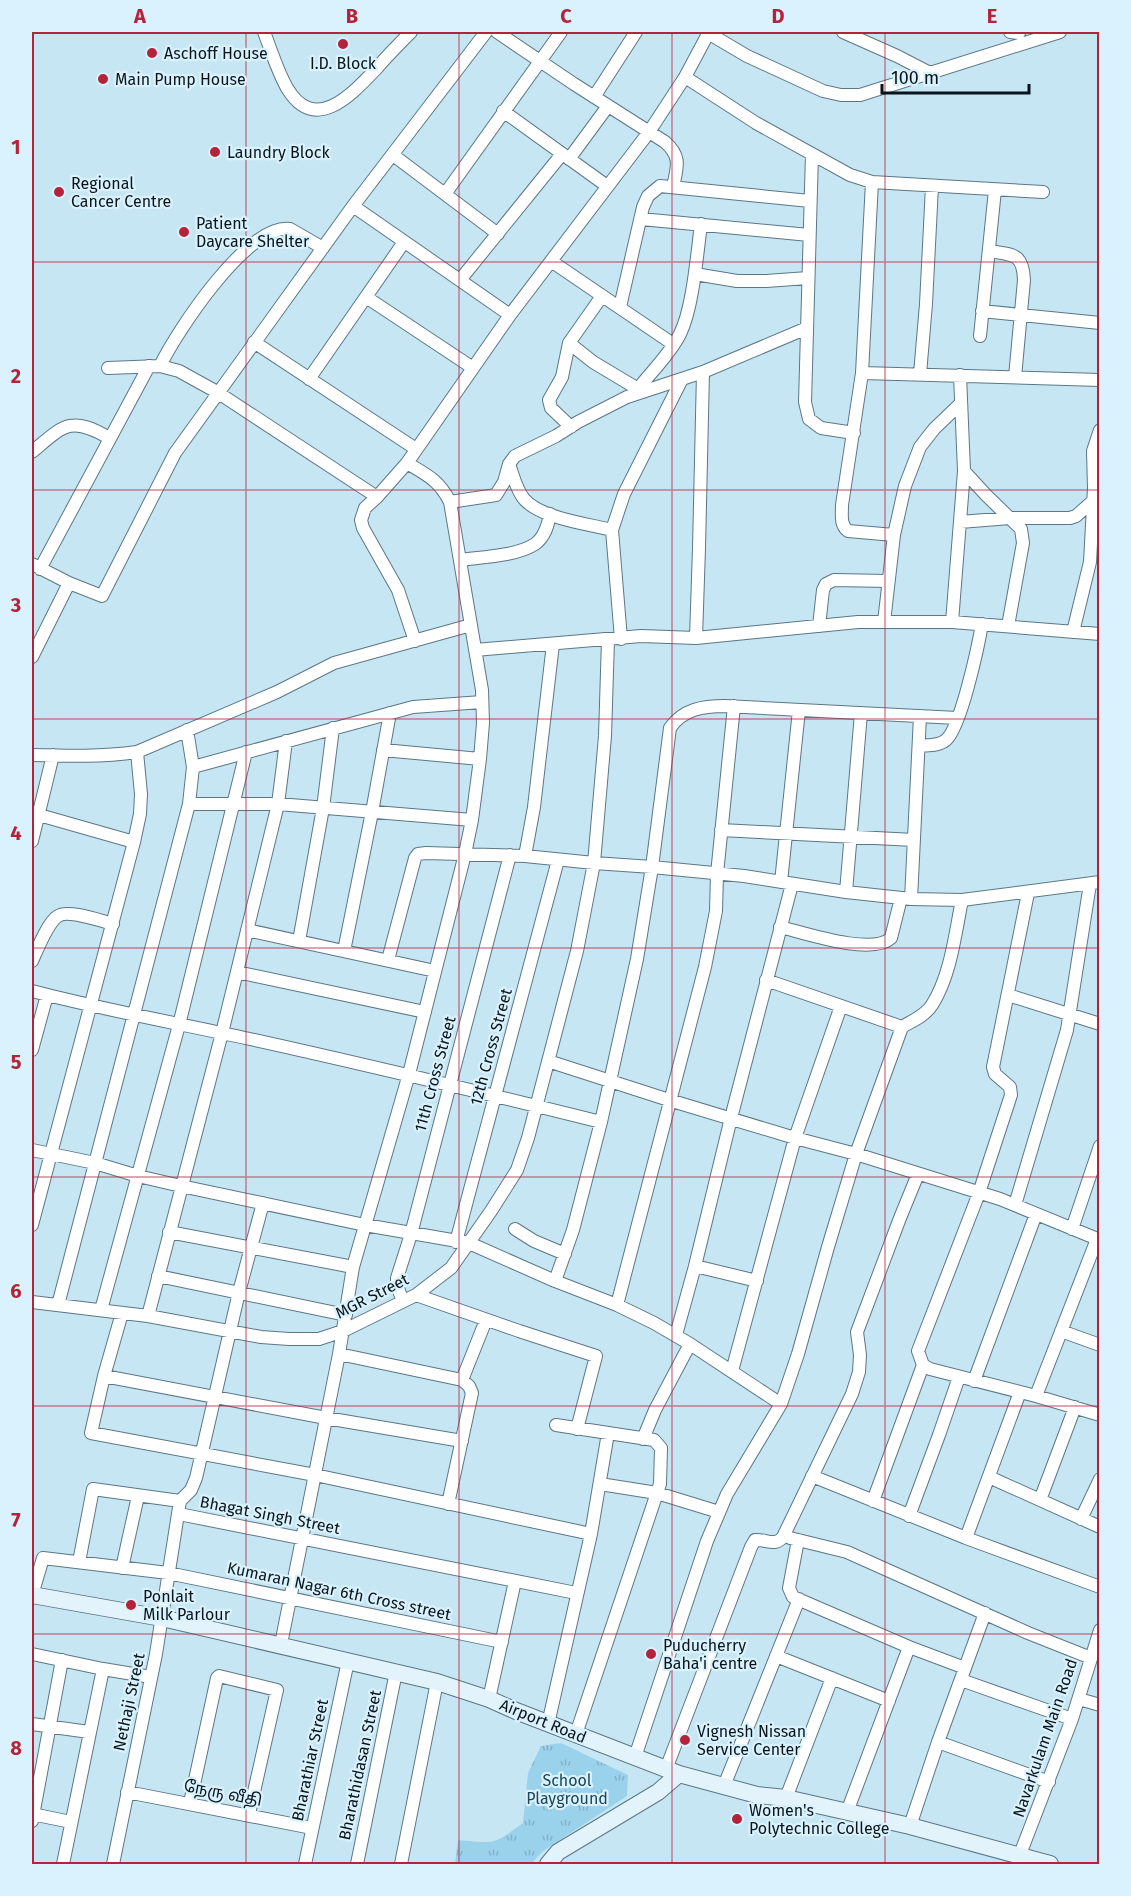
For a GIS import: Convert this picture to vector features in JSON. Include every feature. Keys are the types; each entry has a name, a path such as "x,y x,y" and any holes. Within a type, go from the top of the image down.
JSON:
{"street":[{"path":"264,32 288,88 303,105 315,109 326,109 345,100 411,32"},
{"path":"323,248 290,229 284,228 261,237 224,272 155,366 109,438 36,567 102,596 175,453 254,342 323,248 353,206 486,32"},
{"path":"497,32 665,142 677,155 678,162 673,187"},
{"path":"445,194 502,111 561,32"},
{"path":"594,97 636,32"},
{"path":"415,641 398,590 363,528 361,520 365,508 407,462 510,315 649,132 685,77 709,32 747,56 823,91 841,95 860,95 930,73 1017,35 1060,32"},
{"path":"843,32 860,35 930,73"},
{"path":"685,77 756,123 850,175 872,182 1043,192"},
{"path":"460,280 608,106"},
{"path":"502,111 607,186"},
{"path":"812,154 805,402 809,418 821,428 854,433"},
{"path":"393,155 498,234"},
{"path":"872,182 862,373 842,506 842,520 844,528 854,533 894,535"},
{"path":"620,307 640,219 648,196 660,186 810,201"},
{"path":"920,374 932,186"},
{"path":"980,336 995,190"},
{"path":"353,206 510,315"},
{"path":"640,219 809,235"},
{"path":"640,391 674,344 684,324 701,224"},
{"path":"309,379 404,242"},
{"path":"990,251 1016,257 1021,262 1024,280 1015,377"},
{"path":"551,261 674,344"},
{"path":"694,274 737,281 808,278"},
{"path":"571,427 551,408 549,400 562,377 569,343 602,296"},
{"path":"366,297 473,368"},
{"path":"982,311 1100,323"},
{"path":"450,502 496,495 515,456 627,397 703,372 807,328"},
{"path":"254,342 416,449"},
{"path":"569,343 593,362 640,391"},
{"path":"108,368 155,366 179,371 218,392 377,497"},
{"path":"696,638 703,372"},
{"path":"862,373 1100,380"},
{"path":"952,622 964,471 960,375"},
{"path":"621,639 612,530 624,494 682,379"},
{"path":"884,622 894,535 905,486 920,447 934,429 960,404"},
{"path":"32,452 63,427 70,425 94,429 109,438"},
{"path":"1073,632 1090,562 1096,473 1093,451 1100,430"},
{"path":"281,1644 339,1354 353,1267 409,1074 465,854 480,759 482,702 450,502 443,488 407,462"},
{"path":"510,464 517,487 523,498 530,504 550,514 612,530"},
{"path":"964,471 1021,529 1023,543 1008,626"},
{"path":"960,522 1010,518 1070,518 1076,516 1093,501"},
{"path":"460,560 520,551 536,543 544,535 550,514"},
{"path":"819,626 823,590 826,584 834,580 888,581"},
{"path":"32,657 69,583"},
{"path":"475,650 641,636 696,638 884,622 952,622 1100,634"},
{"path":"919,746 940,744 950,736 975,658 982,624"},
{"path":"32,755 115,755 137,752 277,692 334,663 471,625"},
{"name":"MGR Street","path":"32,1302 122,1312 261,1337 319,1339 343,1331 416,1295 451,1268 517,1170 537,1106 578,951 594,863 605,736 608,640"},
{"path":"525,856 534,807 553,644"},
{"path":"193,767 413,707 482,702"},
{"path":"555,1281 573,1230 601,1122 638,959 670,728 677,718 703,706 957,717"},
{"path":"617,1305 705,967 716,911 717,874 734,706"},
{"path":"676,1335 780,927 787,883 786,834 799,710"},
{"path":"344,951 390,713"},
{"path":"846,892 861,713"},
{"path":"780,927 856,944 881,944 891,938 906,898 914,840 920,716"},
{"path":"299,941 323,808 333,728"},
{"path":"58,1305 189,804 193,767 187,730"},
{"path":"148,1316 222,1033 278,804 286,741"},
{"path":"383,750 480,759"},
{"path":"32,1225 134,842 140,814 141,794 137,752"},
{"path":"102,1310 179,1025 246,752"},
{"path":"32,841 35,814 53,755"},
{"path":"189,804 278,804 472,820"},
{"path":"35,814 134,842"},
{"path":"721,830 914,840"},
{"path":"388,960 413,865 418,854 510,855 652,867 744,876 846,892 906,898 963,900 1095,883 1062,1051 1014,1205"},
{"name":"11th Cross Street","path":"403,1301 396,1286 397,1278 411,1234 510,855"},
{"name":"12th Cross Street","path":"456,1242 558,860"},
{"path":"873,1501 923,1365 918,1351 919,1344 979,1193 1011,1095 1010,1087 994,1074 993,1067 1029,893"},
{"path":"635,1757 706,1541 727,1494 781,1404 798,1354 856,1154 902,1027 932,1007 947,971 963,900"},
{"path":"32,961 55,917 61,914 76,915 113,924"},
{"path":"247,930 435,971"},
{"path":"237,972 425,1012"},
{"path":"766,980 902,1027"},
{"path":"32,991 90,1007 409,1074 601,1122"},
{"path":"1008,994 1100,1024"},
{"path":"32,1050 47,995"},
{"path":"732,1371 795,1138 841,1006"},
{"path":"548,1061 669,1100 856,1154 979,1193 1098,1240 1036,1396"},
{"path":"1072,1229 1100,1146"},
{"path":"32,1150 95,1163 181,1186 365,1226 469,1243 555,1281 617,1305 676,1335 781,1404"},
{"path":"548,1864 558,1852 658,1792 672,1771 751,1546 754,1540 762,1539 773,1543 779,1542 783,1537 852,1394 859,1364 857,1332 918,1174"},
{"path":"79,1562 93,1489 138,1497 179,1508 191,1490 202,1454 239,1292 263,1203"},
{"path":"974,1381 1036,1214"},
{"path":"515,1229 534,1241 565,1254"},
{"path":"169,1232 353,1267"},
{"path":"695,1266 757,1281"},
{"path":"158,1275 346,1315"},
{"path":"416,1295 596,1356 577,1428"},
{"path":"122,1312 91,1433 315,1475 591,1534"},
{"path":"462,1380 486,1320"},
{"path":"1061,1331 1100,1345"},
{"path":"643,1438 690,1344"},
{"path":"339,1354 462,1380 469,1386 472,1393 448,1504"},
{"path":"923,1365 930,1369 1100,1415"},
{"path":"104,1376 326,1419 462,1441"},
{"path":"909,1516 959,1377"},
{"path":"966,1538 1020,1392"},
{"path":"1040,1500 1076,1407"},
{"path":"556,1425 654,1440 661,1448 660,1484 576,1734"},
{"path":"548,1724 591,1534 608,1433"},
{"path":"812,1476 966,1538 1100,1587"},
{"path":"989,1477 1100,1527"},
{"path":"1082,1519 1100,1479"},
{"path":"600,1484 657,1493 719,1512"},
{"path":"122,1568 138,1497"},
{"name":"Bhagat Singh Street","path":"162,1618 179,1508 303,1538 576,1593"},
{"path":"783,1537 848,1552 1028,1633 1090,1658"},
{"path":"798,1540 789,1588 793,1597 909,1647 963,1674 1072,1719"},
{"path":"32,1595 43,1558 168,1573"},
{"name":"Kumaran Nagar 6th Cross street","path":"168,1573 502,1642"},
{"path":"489,1699 515,1581"},
{"name":"Airport Road","path":"32,1595 162,1618 437,1682 489,1699 672,1771 758,1795 786,1798 910,1826 1050,1864"},
{"path":"724,1786 799,1599"},
{"path":"910,1826 985,1613"},
{"name":"Nethaji Street","path":"113,1864 162,1618"},
{"name":"Navarkulam Main Road","path":"1019,1857 1072,1719 1099,1632"},
{"path":"847,1812 909,1647"},
{"path":"32,1654 151,1677"},
{"path":"777,1656 889,1701"},
{"path":"62,1660 32,1817 71,1822"},
{"name":"Bharathiar Street","path":"305,1864 348,1662"},
{"path":"63,1864 103,1669"},
{"name":"Bharathidasan Street","path":"357,1864 396,1672"},
{"path":"190,1803 218,1677 242,1681 276,1690 249,1814"},
{"path":"786,1798 832,1678"},
{"path":"401,1864 437,1682"},
{"path":"1079,1698 1100,1705"},
{"path":"32,1724 89,1732"},
{"path":"938,1742 1049,1782"},
{"name":"நேரு வீதி","path":"127,1792 312,1828"}],"green space":[{"name":"School Playground","path":"561,1743 628,1775 627,1796 543,1851 531,1864 455,1864 458,1840 493,1841 505,1836 523,1823 528,1773 541,1746"}],"place":[{"name":"I.D. Block","path":"343,44"},
{"name":"Aschoff House","path":"152,53"},
{"name":"Main Pump House","path":"103,79"},
{"name":"Laundry Block","path":"215,152"},
{"name":"Regional Cancer Centre","path":"59,192"},
{"name":"Patient Daycare Shelter","path":"184,232"},
{"name":"Ponlait Milk Parlour","path":"131,1605"},
{"name":"Puducherry Baha'i centre","path":"651,1654"},
{"name":"Vignesh Nissan Service Center","path":"685,1740"},
{"name":"Women's Polytechnic College","path":"737,1819"}]}
